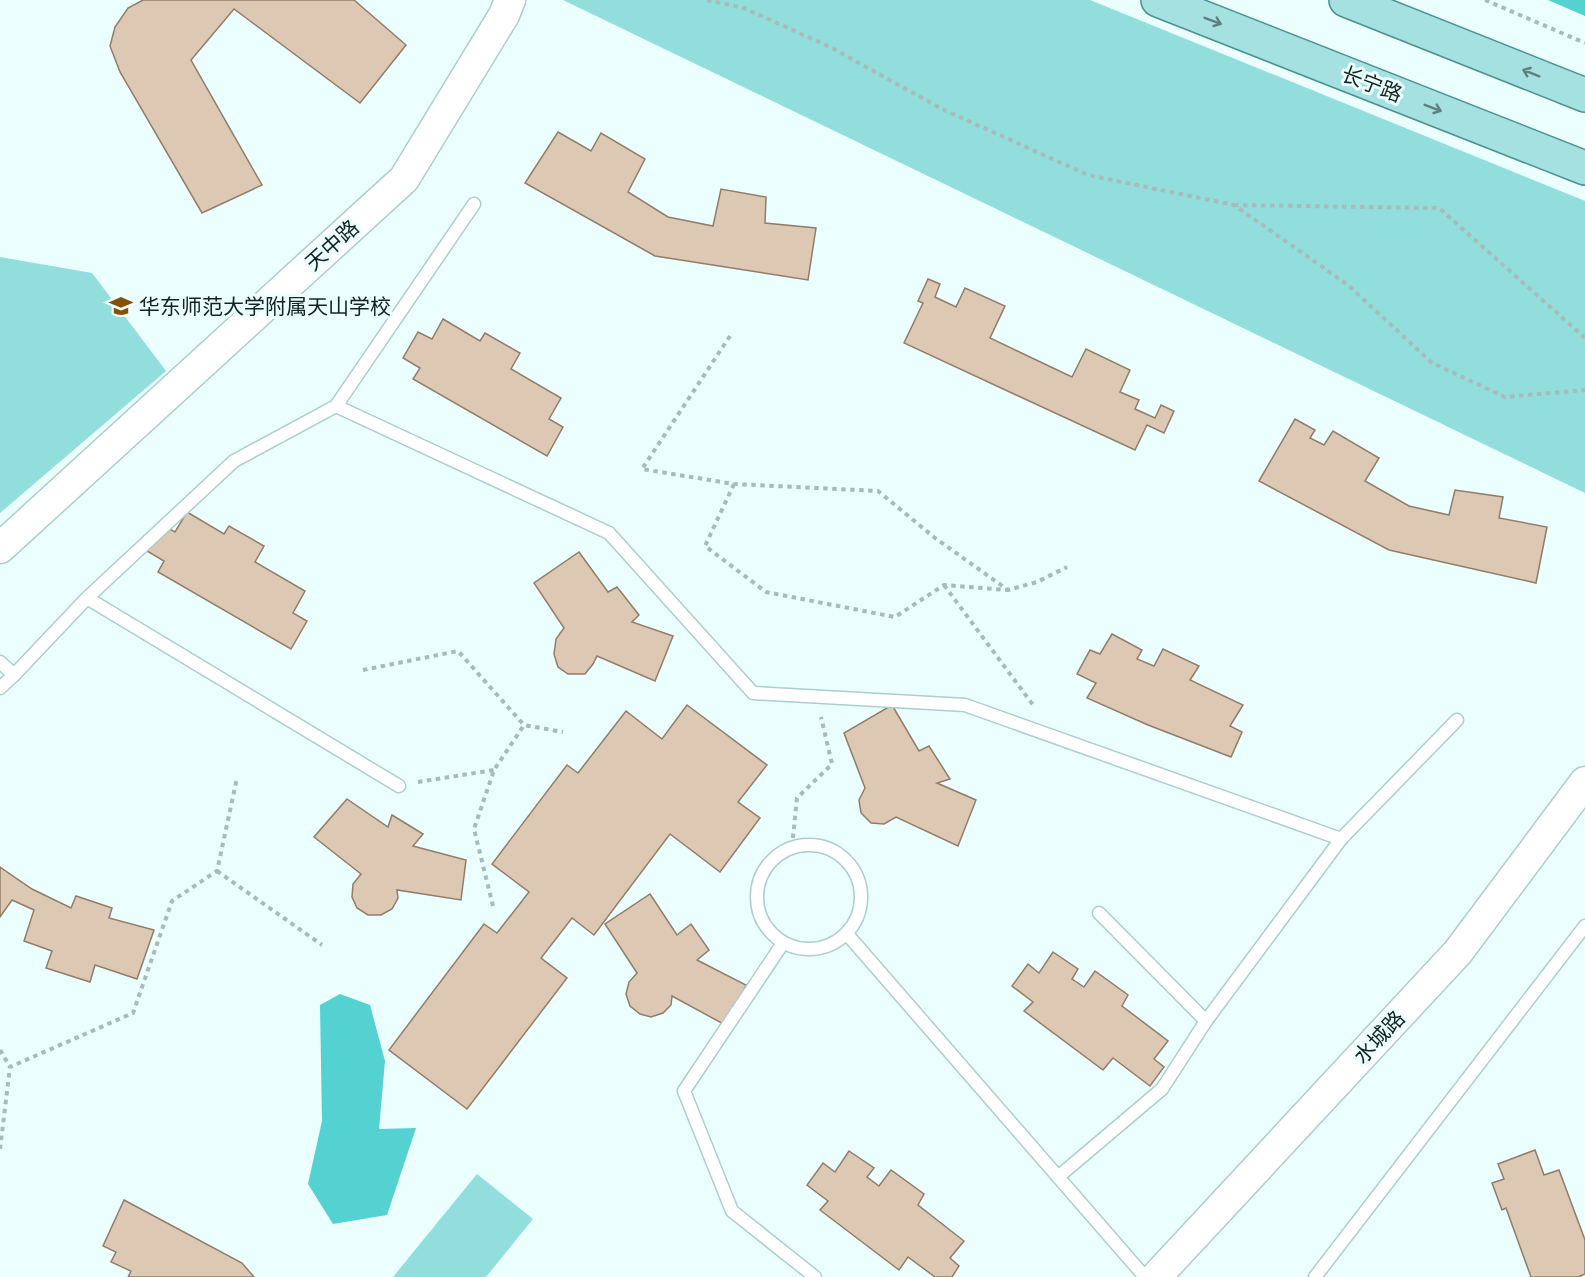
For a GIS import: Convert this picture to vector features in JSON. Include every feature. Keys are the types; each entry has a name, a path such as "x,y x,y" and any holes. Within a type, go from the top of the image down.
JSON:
{"main road":[{"name":"长宁路","path":"1158,0 1585,168"},
{"path":"1346,0 1585,95"}],"street":[{"name":"天中路","path":"0,548 404,179 504,15 510,0"},
{"name":"水城路","path":"1156,1277 1458,952 1585,783"}],"lane":[{"path":"0,688 87,598 234,461 336,406 474,204"},
{"path":"336,406 609,533 753,693 965,705 1341,839"},
{"path":"87,598 399,786"},
{"path":"0,662 14,675"},
{"path":"1058,1177 1162,1089 1206,1021 1341,839 1457,720"},
{"path":"809,845 826,848 842,856 854,869 861,885 862,903 858,920 848,934 834,944 817,950 800,950 783,944 770,933 760,918 756,901 758,884 765,868 777,855 792,847 809,845"},
{"path":"1099,913 1206,1021"},
{"path":"1315,1277 1585,926"},
{"path":"848,934 1145,1277"},
{"path":"783,944 684,1091 732,1210 815,1277"}],"path":[{"path":"707,0 744,8 830,47 942,109 1088,175 1234,205 1439,208 1585,340"},
{"path":"1485,0 1585,42"},
{"path":"1234,205 1348,285 1432,363 1505,397 1585,390"},
{"path":"730,336 642,468 734,484 878,491 935,538 1008,590"},
{"path":"734,484 705,546 766,592 895,617 944,585 1008,590 1037,582 1067,567"},
{"path":"944,585 1056,737"},
{"path":"363,670 458,651 524,725 563,732"},
{"path":"792,847 797,798 832,764 816,696"},
{"path":"493,906 474,829 494,770 524,725"},
{"path":"399,786 494,770"},
{"path":"10,1067 134,1013 172,901 217,871 237,778"},
{"path":"217,871 322,945"},
{"path":"0,1050 10,1067 0,1149"}],"shaded area":[{"path":"563,0 1090,0 1585,201 1585,493"},
{"path":"1548,0 1585,0 1585,16"},
{"path":"0,257 92,273 166,371 0,513"},
{"path":"340,994 370,1005 385,1061 379,1129 416,1128 387,1215 333,1224 308,1184 322,1121 320,1005"},
{"path":"477,1174 533,1219 486,1277 393,1277"}],"building":[{"path":"143,0 354,0 406,45 360,103 234,9 191,60 262,185 202,213 120,72 110,46 115,27 128,8"},
{"path":"558,132 591,151 601,133 645,159 628,192 668,217 713,226 721,189 766,197 765,223 816,228 808,280 655,256 525,183"},
{"path":"928,279 940,284 935,297 956,307 965,288 1005,306 990,338 1072,377 1086,349 1130,370 1120,392 1139,400 1135,409 1155,418 1161,405 1174,411 1164,433 1147,425 1135,450 904,343 923,303 918,301"},
{"path":"443,319 480,341 485,333 520,353 511,369 561,398 549,419 563,427 547,456 413,379 420,368 403,358 418,332 432,339"},
{"path":"1295,419 1315,430 1310,438 1324,445 1333,431 1379,458 1365,481 1409,506 1449,515 1455,490 1503,497 1499,518 1547,527 1536,583 1389,550 1259,481"},
{"path":"187,512 224,534 229,526 264,546 255,562 305,591 293,613 307,621 291,649 158,572 164,561 147,551 162,525 175,532"},
{"path":"579,552 608,592 617,587 639,615 632,622 673,636 655,681 597,656 585,674 568,674 558,667 554,654 556,639 564,628 534,583"},
{"path":"1112,634 1142,650 1137,659 1154,666 1163,649 1199,666 1190,680 1243,705 1230,726 1242,732 1231,757 1148,725 1087,698 1096,683 1077,674 1090,650 1100,654"},
{"path":"687,705 767,765 738,802 760,818 720,872 670,834 594,935 572,918 541,958 567,978 467,1109 389,1050 484,924 497,933 529,892 492,864 567,765 578,773 626,711 662,739"},
{"path":"892,705 919,751 929,746 950,779 937,783 976,800 958,846 896,817 884,824 871,823 861,813 859,800 865,788 844,733"},
{"path":"347,799 388,827 392,815 423,834 413,846 466,860 461,900 397,890 398,898 392,909 381,915 368,915 357,908 352,897 353,884 361,874 314,837"},
{"path":"0,867 32,889 71,908 76,896 112,908 109,918 154,930 137,979 95,965 90,982 46,968 52,951 24,941 34,910 12,900 0,917"},
{"path":"650,894 677,935 691,924 709,950 697,960 746,985 727,1026 672,996 671,1005 663,1013 651,1017 640,1014 630,1006 626,994 629,982 637,973 605,924"},
{"path":"1053,952 1078,969 1072,979 1084,987 1095,971 1128,995 1122,1006 1168,1041 1154,1059 1164,1067 1150,1086 1113,1058 1103,1070 1024,1011 1033,1002 1012,986 1028,964 1039,973"},
{"path":"1535,1150 1544,1175 1559,1170 1585,1240 1585,1274 1581,1277 1531,1277 1506,1208 1502,1210 1492,1183 1504,1179 1498,1164"},
{"path":"849,1151 874,1168 867,1177 879,1186 891,1170 924,1194 918,1205 964,1241 950,1258 959,1266 952,1277 935,1277 908,1257 899,1270 820,1210 828,1201 807,1185 823,1163 835,1172"},
{"path":"124,1200 242,1263 254,1277 128,1277 131,1271 111,1262 116,1252 103,1246"}],"place":[{"name":"华东师范大学附属天山学校","path":"121,306"}]}
